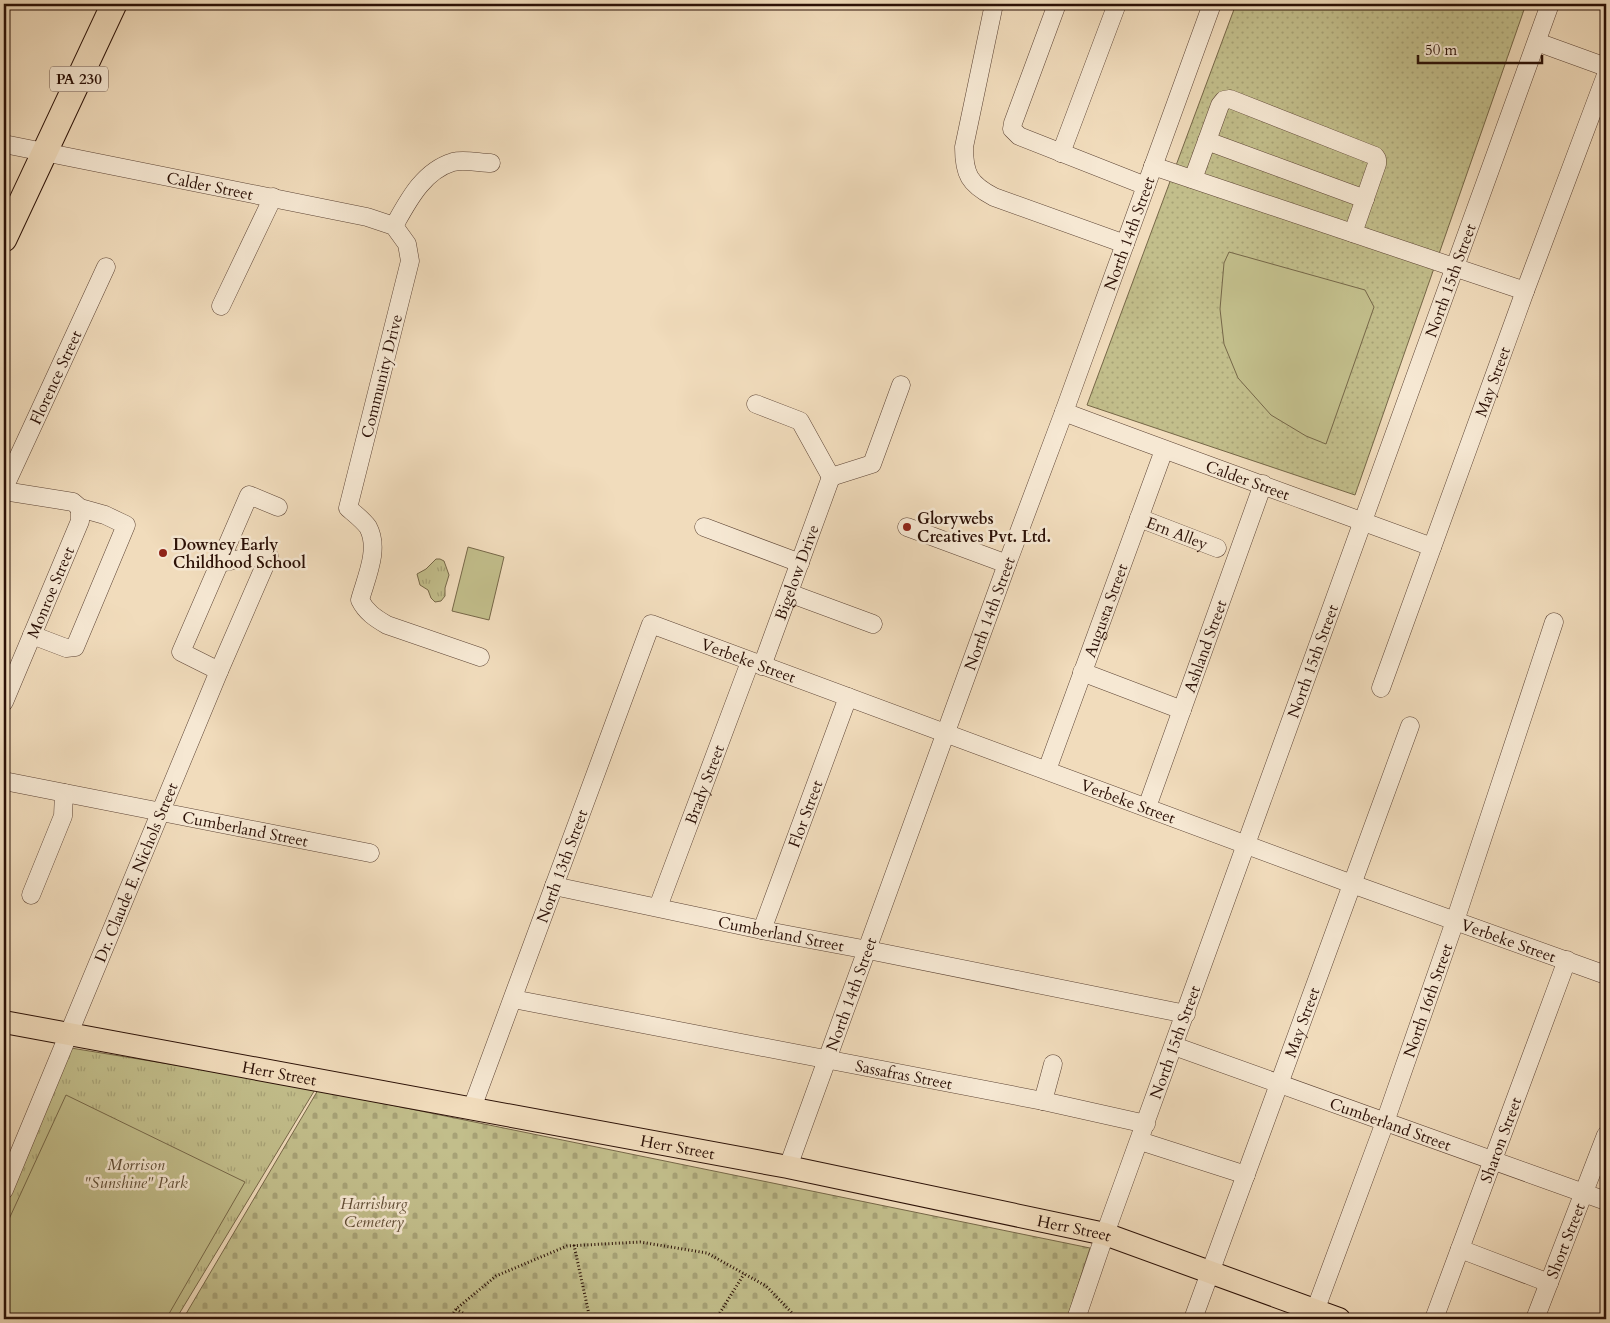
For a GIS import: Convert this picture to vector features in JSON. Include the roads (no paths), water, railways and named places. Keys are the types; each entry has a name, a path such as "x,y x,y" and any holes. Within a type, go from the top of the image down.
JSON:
{"highway":[{"name":"PA 230","path":"4,239 114,4"}],"main road":[{"name":"Herr Street","path":"4,1022 788,1167 1105,1234 1211,1272 1313,1315 1339,1319"}],"street":[{"path":"994,4 964,147 964,165 971,181 980,190 994,197 1125,244"},
{"path":"1057,4 1012,129 1019,136 1146,186"},
{"path":"1061,153 1117,4"},
{"name":"North 14th Street","path":"788,1167 1212,4"},
{"name":"North 15th Street","path":"1076,1319 1105,1234 1550,4"},
{"path":"1536,42 1606,67"},
{"name":"May Street","path":"1381,688 1606,75"},
{"path":"1193,179 1220,104 1224,100 1230,99 1375,156 1377,164 1353,233"},
{"path":"1206,141 1365,199"},
{"name":"Calder Street","path":"4,144 45,154 273,197 367,217 394,226"},
{"path":"394,226 410,197 433,171 454,162 492,163"},
{"path":"1153,166 1525,292"},
{"path":"221,306 273,197"},
{"name":"Community Drive","path":"394,226 407,244 410,262 348,508 367,525 372,537 372,556 360,600 364,608 373,617 387,625 480,657"},
{"name":"Florence Street","path":"4,489 106,267"},
{"path":"756,404 800,421 831,477 872,464 901,385"},
{"name":"Calder Street","path":"1064,412 1432,547"},
{"name":"Augusta Street","path":"1047,770 1164,450"},
{"name":"Bigelow Drive","path":"756,664 789,593 831,477"},
{"name":"Ashland Street","path":"1147,807 1263,484"},
{"path":"4,489 73,502 80,508 105,515 126,525 75,647 66,648 32,634"},
{"path":"219,671 181,652 249,495 278,507"},
{"name":"Monroe Street","path":"4,702 80,521 80,508"},
{"name":"Ern Alley","path":"1138,518 1217,548"},
{"path":"907,527 1007,564"},
{"path":"704,528 800,563"},
{"name":"Dr. Claude E. Nichols Street","path":"4,1190 219,671 269,556 248,557 220,563"},
{"path":"789,593 873,624"},
{"name":"North 16th Street","path":"1313,1315 1385,1122 1455,921 1554,622"},
{"name":"Verbeke Street","path":"651,624 1352,884 1606,975"},
{"name":"North 13th Street","path":"472,1108 651,624"},
{"name":"Brady Street","path":"658,907 756,664"},
{"path":"1082,672 1182,710"},
{"name":"Flor Street","path":"762,930 848,697"},
{"name":"May Street","path":"1193,1319 1410,726"},
{"name":"Cumberland Street","path":"4,781 370,853"},
{"path":"31,895 63,816 64,793"},
{"name":"Cumberland Street","path":"554,886 762,930 1186,1014"},
{"name":"Sharon Street","path":"1434,1319 1567,960"},
{"name":"Sassafras Street","path":"513,999 1043,1101 1146,1124"},
{"name":"Cumberland Street","path":"1174,1046 1606,1201"},
{"path":"1043,1101 1053,1064"},
{"name":"Short Street","path":"1535,1319 1606,1135"},
{"path":"1140,1140 1246,1175"},
{"path":"1460,1249 1549,1283"}],"place":[{"name":"Glorywebs Creatives Pvt. Ltd.","path":"907,527"},
{"name":"Downey Early Childhood School","path":"163,553"}],"park label":[{"name":"Morrison \"Sunshine\" Park","path":"136,1173"},
{"name":"Harrisburg Cemetery","path":"374,1212"}]}
